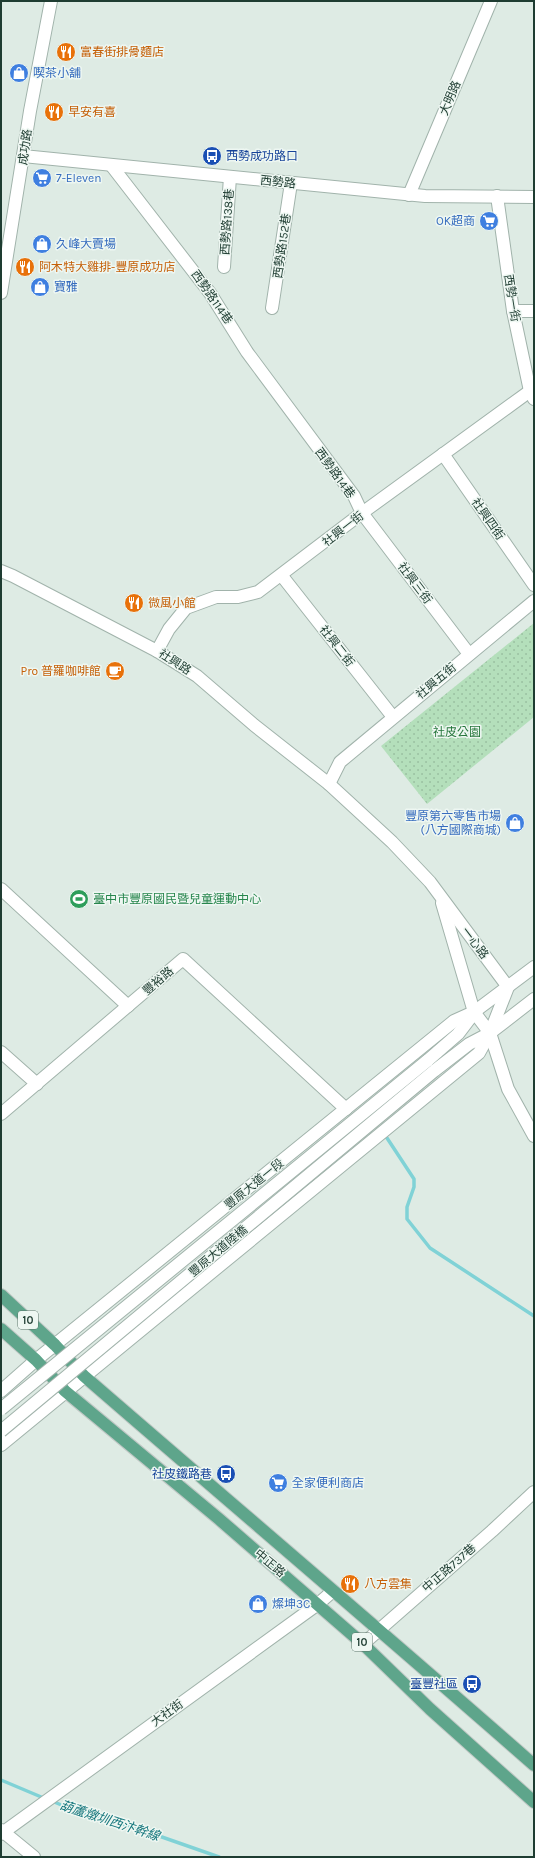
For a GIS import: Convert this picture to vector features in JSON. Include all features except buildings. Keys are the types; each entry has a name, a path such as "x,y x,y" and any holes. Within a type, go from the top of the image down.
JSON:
{"main road":[{"name":"中正路","path":"1,1295 55,1345 84,1376 333,1591 380,1629 534,1766"},
{"name":"中正路","path":"1,1329 36,1360 66,1391 318,1604 363,1644 430,1709 534,1802"}],"street":[{"name":"成功路","path":"1,293 23,156 51,1"},
{"name":"大明路","path":"409,195 491,1"},
{"name":"西勢路","path":"23,156 409,195 447,197 534,197"},
{"name":"西勢路114巷","path":"111,165 210,292 247,352 306,433"},
{"name":"西勢路138巷","path":"224,268 230,177"},
{"name":"西勢路152巷","path":"272,308 291,183"},
{"name":"西勢一街","path":"497,196 513,311 532,395"},
{"path":"513,311 534,311"},
{"name":"社興一街","path":"157,651 169,629 186,608 216,597 238,597 258,592 282,576 362,513 443,454 532,395"},
{"name":"西勢路14巷","path":"306,433 354,496 362,513"},
{"name":"社興四街","path":"443,454 534,585"},
{"name":"社興三街","path":"362,513 469,654"},
{"name":"社興路","path":"1,572 13,576 157,651 196,676 254,725 330,784"},
{"name":"社興二街","path":"282,576 393,717"},
{"name":"社興五街","path":"330,784 340,762 534,601"},
{"name":"一心路","path":"330,784 392,842 430,882 508,987"},
{"path":"1,889 128,1006"},
{"path":"440,896 474,1012 490,1033 508,1088 534,1136"},
{"name":"豐裕路","path":"1,1114 183,959 346,1109"},
{"name":"豐原大道一段","path":"1,1391 36,1360 454,1021 474,1012 534,967"},
{"path":"1,1445 479,1053 490,1033 508,987"},
{"path":"431,1066 490,1033 534,999"},
{"name":"豐原大道一段","path":"431,1066 474,1012"},
{"path":"1,1052 37,1084"},
{"name":"豐原大道陸橋","path":"1,1409 431,1066"},
{"name":"豐原大道陸橋","path":"1,1431 431,1066"},
{"name":"中正路737巷","path":"363,1644 492,1531 534,1492"},
{"name":"大社街","path":"2,1832 43,1805 318,1604 333,1591"},
{"path":"2,1832 34,1857"}],"green space":[{"name":"社皮公園","path":"534,623 534,717 427,804 381,746"}],"waterway":[{"path":"387,1138 414,1179 414,1187 407,1207 407,1219 430,1248 534,1316"},
{"name":"葫蘆燉圳西汴幹線","path":"1,1780 46,1799"},
{"name":"葫蘆燉圳西汴幹線","path":"52,1801 73,1810 139,1829 219,1857"}],"place":[{"name":"富春街排骨麵店","path":"66,52"},
{"name":"喫茶小舖","path":"19,73"},
{"name":"早安有喜","path":"54,112"},
{"name":"西勢成功路口","path":"212,156"},
{"name":"7-Eleven","path":"42,178"},
{"name":"OK超商","path":"489,221"},
{"name":"久峰大賣場","path":"42,244"},
{"name":"阿木特大雞排-豐原成功店","path":"25,267"},
{"name":"寶雅","path":"40,287"},
{"name":"微風小館","path":"134,603"},
{"name":"Pro 普羅咖啡館","path":"115,671"},
{"name":"豐原第六零售市場 (八方國際商城)","path":"515,823"},
{"name":"臺中市豐原國民暨兒童運動中心","path":"79,899"},
{"name":"社皮鐵路巷","path":"226,1474"},
{"name":"全家便利商店","path":"278,1483"},
{"name":"八方雲集","path":"350,1584"},
{"name":"燦坤3C","path":"258,1604"},
{"name":"臺豐社區","path":"472,1684"}]}
